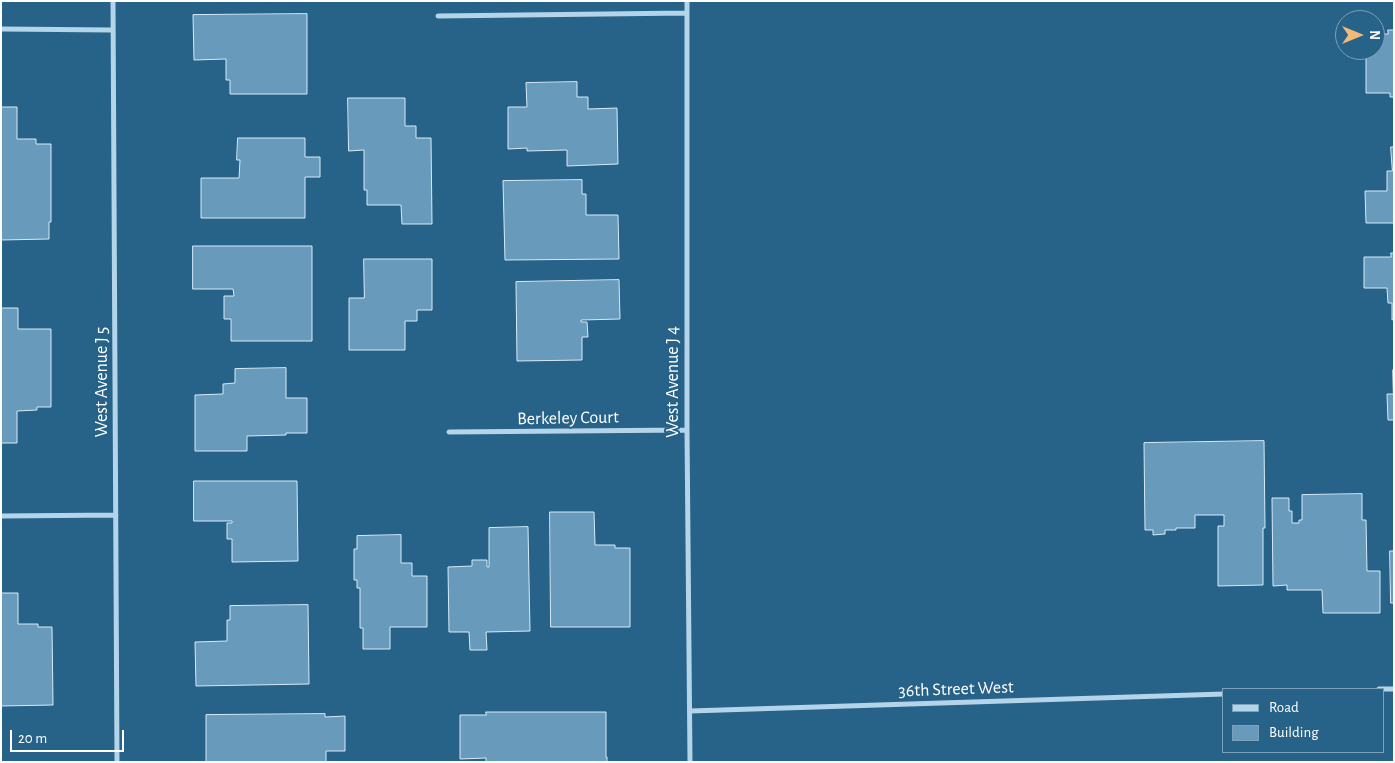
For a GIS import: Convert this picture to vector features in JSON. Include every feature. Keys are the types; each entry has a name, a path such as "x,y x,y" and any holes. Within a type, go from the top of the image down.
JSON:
{"street":[{"name":"West Avenue J 5","path":"113,1 117,762"},
{"name":"West Avenue J 4","path":"687,1 687,430 690,762"},
{"path":"438,16 687,13"},
{"path":"1,29 113,30"},
{"name":"Berkeley Court","path":"449,432 687,430"},
{"path":"1,516 116,515"},
{"name":"36th Street West","path":"690,711 1222,694"}],"building":[{"path":"307,14 307,94 230,94 230,80 226,80 226,59 194,60 193,15"},
{"path":"1388,30 1394,30 1394,97 1390,97 1390,93 1366,93 1366,60 1385,60 1385,34 1388,34"},
{"path":"577,82 577,97 588,97 588,109 617,108 618,164 567,166 567,150 527,151 527,148 508,149 508,107 527,107 526,83"},
{"path":"348,98 405,98 405,126 416,126 416,138 431,138 432,224 402,224 401,205 367,205 367,190 364,190 364,150 349,151"},
{"path":"1,107 17,107 17,139 36,139 36,144 51,144 51,222 49,222 49,239 1,240"},
{"path":"238,138 305,138 305,157 320,157 320,177 305,177 305,218 201,218 201,178 239,178 240,160 237,160"},
{"path":"1391,147 1394,147 1394,223 1366,223 1365,191 1387,191 1387,171 1392,171"},
{"path":"582,180 582,194 586,194 586,215 618,215 619,259 505,260 503,181"},
{"path":"193,246 312,246 312,341 231,341 231,319 224,319 224,296 234,296 233,289 193,289"},
{"path":"1391,253 1394,253 1394,319 1392,320 1392,303 1388,303 1387,288 1364,288 1364,257 1391,257"},
{"path":"364,259 432,259 432,310 417,310 417,321 405,321 405,350 349,350 349,298 364,298"},
{"path":"619,280 620,319 581,320 581,322 587,322 588,337 582,337 582,360 517,361 516,282"},
{"path":"1,308 18,308 18,329 51,329 51,407 37,407 37,410 17,411 17,443 1,443"},
{"path":"286,368 286,398 307,398 307,433 247,436 247,451 195,451 195,395 223,394 223,384 235,383 235,369"},
{"path":"1393,370 1394,420 1388,420 1387,394 1393,394"},
{"path":"1264,441 1265,528 1263,528 1263,585 1218,586 1218,526 1224,526 1224,515 1195,515 1195,528 1165,530 1165,534 1153,535 1153,530 1145,530 1144,443"},
{"path":"194,481 297,481 298,561 232,562 232,539 227,539 227,523 232,523 232,521 194,521"},
{"path":"1362,494 1362,520 1366,520 1367,571 1380,571 1380,613 1323,613 1322,590 1287,590 1287,585 1273,586 1272,498 1289,498 1289,511 1292,511 1292,523 1299,523 1299,520 1302,520 1302,495"},
{"path":"550,512 594,512 595,545 615,545 615,548 630,548 630,627 551,627"},
{"path":"528,527 530,631 486,632 487,650 470,650 469,632 449,632 448,567 472,566 472,560 487,560 487,567 489,567 489,528"},
{"path":"401,535 401,563 412,563 412,576 427,576 427,627 390,627 390,649 363,649 363,628 360,628 360,588 357,588 357,580 354,580 354,549 357,549 357,536"},
{"path":"1390,551 1394,551 1394,603 1391,603"},
{"path":"1,593 18,593 18,624 38,624 38,627 52,627 53,705 1,706"},
{"path":"308,605 309,684 196,686 195,642 227,641 227,620 230,620 230,606"},
{"path":"486,712 606,712 607,762 486,762 486,758 460,759 460,715 486,715"},
{"path":"325,714 325,717 345,716 345,751 326,751 326,762 205,762 206,715"}]}
